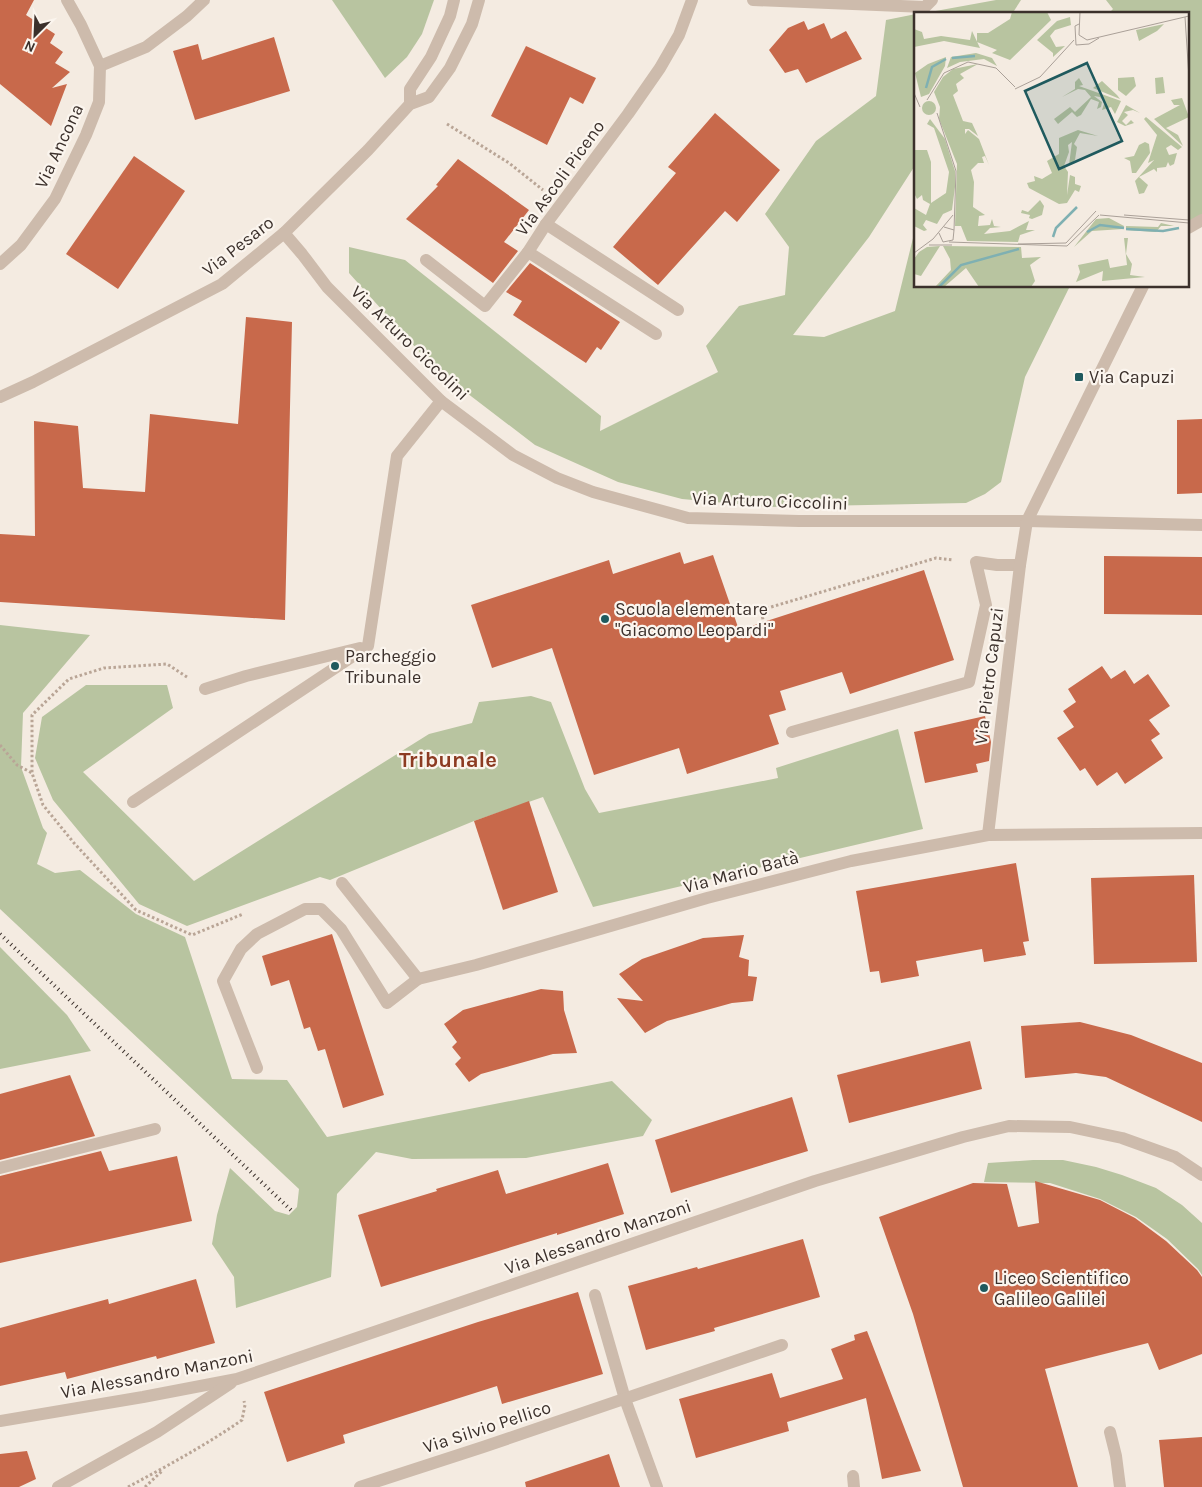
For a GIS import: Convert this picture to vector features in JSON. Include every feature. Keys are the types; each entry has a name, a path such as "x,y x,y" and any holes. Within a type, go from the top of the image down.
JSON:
{"street":[{"name":"Via Ancona","path":"0,264 21,245 55,199 86,135 99,102 100,66 67,0"},
{"path":"100,66 146,47 187,16 204,0"},
{"name":"Via Pesaro","path":"410,104 410,89 431,57 450,16 454,0"},
{"name":"Via Pesaro","path":"0,397 49,374 222,284 284,233 368,150 410,104 429,96 450,68 472,24 479,0"},
{"name":"Via Ascoli Piceno","path":"426,260 485,306 528,252 546,224 660,68 679,35 692,0"},
{"path":"753,0 925,7 932,0"},
{"path":"1190,227 1202,220"},
{"path":"546,224 678,310"},
{"name":"Via Arturo Ciccolini","path":"284,233 327,287 441,401 512,455 556,478 593,492 688,518 800,522 1026,521"},
{"path":"528,252 656,334"},
{"name":"Via Pietro Capuzi","path":"988,835 1026,521 1142,288"},
{"path":"133,802 368,646 397,456 441,401"},
{"path":"1026,521 1202,525"},
{"path":"792,732 969,682 986,605 976,562 998,565 1020,564"},
{"path":"205,689 246,676 368,646"},
{"name":"Via Mario Batà","path":"418,979 476,965 707,898 851,861 988,835 1202,833"},
{"path":"257,1068 223,981 241,949 257,934 305,909 321,909 341,929 387,1004 418,979 342,883"},
{"name":"Via Alessandro Manzoni","path":"0,1421 143,1398 237,1379 815,1181 962,1137 1009,1126 1070,1127 1122,1138 1175,1157 1202,1175"},
{"path":"0,1168 155,1129"},
{"path":"595,1295 626,1399 657,1487"},
{"name":"Via Silvio Pellico","path":"360,1487 483,1448 651,1389 782,1346"},
{"path":"58,1487 158,1432 237,1379"},
{"path":"1110,1432 1116,1456 1120,1487"}],"path":[{"path":"447,124 509,163 561,204"},
{"path":"740,636 764,629 761,610 770,607 936,558 976,562"},
{"path":"0,745 17,765 32,773"},
{"path":"128,1487 219,1436 242,1420 245,1405"},
{"path":"145,1487 166,1467"}],"green space":[{"path":"332,0 434,0 422,34 407,57 385,78"},
{"path":"996,0 1021,0 1013,12 930,12"},
{"path":"1106,0 1202,0 1202,220 1190,221 1190,12 1110,12 1113,9"},
{"path":"914,14 914,167 869,237 793,335 824,337 895,311 914,234 914,288 1069,288 1025,377 1001,482 985,494 966,503 769,507 682,499 618,482 535,445 433,367 349,273 349,247 405,260 601,416 600,431 718,372 706,346 739,306 785,295 789,247 765,214 816,141 876,96 886,20"},
{"path":"0,625 90,635 23,713 21,767 43,828 47,833 37,864 55,873 80,870 136,914 185,937 232,1079 287,1080 327,1137 612,1081 652,1120 643,1136 526,1158 412,1159 376,1152 337,1194 331,1277 236,1308 234,1277 212,1244 217,1215 230,1168 275,1211 289,1215 297,1207 299,1189 0,909"},
{"path":"86,685 167,685 173,708 83,772 194,881 429,734 472,723 479,702 531,696 551,702 585,789 599,813 778,778 776,768 898,729 923,829 593,907 543,797 474,821 330,880 320,877 187,926 139,904 53,800 35,758 42,717"},
{"path":"0,947 67,1015 91,1051 0,1069"},
{"path":"1063,1160 1096,1167 1156,1188 1182,1205 1202,1223 1202,1275 1167,1239 1136,1217 1100,1199 1050,1183 984,1182 988,1163"}],"building":[{"path":"0,0 34,0 26,15 55,34 50,43 63,52 55,63 70,72 52,88 67,84 51,126 0,84"},
{"path":"804,21 808,30 824,23 831,39 846,31 862,59 806,83 798,69 785,73 769,50 788,28"},
{"path":"274,37 290,91 195,120 173,51 198,44 202,60"},
{"path":"526,46 596,78 583,104 570,97 547,145 491,116"},
{"path":"715,113 780,170 737,222 725,211 658,285 613,247 676,173 668,167"},
{"path":"134,156 185,191 118,289 66,254"},
{"path":"458,159 529,210 504,242 518,251 493,283 406,219 438,186 436,185"},
{"path":"530,263 620,322 601,350 597,347 586,363 513,315 522,301 506,292"},
{"path":"246,317 292,322 285,620 0,602 0,534 35,536 34,421 78,426 83,488 145,492 150,414 238,424"},
{"path":"1202,419 1202,493 1177,494 1177,420"},
{"path":"680,552 684,564 713,555 739,630 924,570 954,660 850,694 842,672 780,691 786,710 769,715 779,744 687,774 679,748 594,775 552,648 492,668 471,605 609,560 613,574"},
{"path":"1104,556 1202,557 1202,615 1104,614"},
{"path":"1102,666 1111,679 1125,670 1134,684 1148,674 1170,706 1149,720 1160,734 1151,740 1163,758 1125,784 1117,772 1097,786 1085,768 1080,771 1057,738 1074,727 1063,711 1076,702 1068,689"},
{"path":"985,716 991,742 989,761 976,764 978,772 925,783 914,732"},
{"path":"529,801 558,892 503,910 474,821"},
{"path":"1016,863 1029,941 1023,942 1026,955 984,962 982,949 916,961 919,976 881,983 879,971 870,972 856,891"},
{"path":"1194,875 1197,962 1094,964 1091,878"},
{"path":"332,934 384,1095 343,1108 325,1049 318,1051 310,1027 304,1029 289,980 271,986 262,956"},
{"path":"744,935 739,957 749,960 748,976 757,977 753,1001 732,1003 667,1021 645,1033 617,998 643,1001 619,974 642,959 703,938"},
{"path":"541,989 563,991 564,1010 577,1053 553,1054 481,1074 469,1082 455,1064 461,1058 452,1047 457,1042 444,1024 463,1010"},
{"path":"1080,1022 1131,1035 1202,1063 1202,1122 1106,1077 1076,1073 1025,1078 1021,1026"},
{"path":"970,1041 982,1089 849,1123 837,1075"},
{"path":"70,1075 95,1136 0,1160 0,1094"},
{"path":"792,1097 808,1151 671,1193 655,1140"},
{"path":"101,1151 109,1171 177,1156 192,1221 0,1263 0,1176"},
{"path":"608,1163 624,1214 381,1287 358,1215 498,1170 506,1194"},
{"path":"1035,1181 1100,1200 1135,1218 1166,1241 1197,1270 1202,1277 1202,1354 1159,1370 1148,1343 1045,1369 1078,1487 963,1487 913,1314 879,1217 973,1183 1007,1184 1018,1227 1039,1223"},
{"path":"803,1239 820,1297 714,1328 715,1331 646,1350 628,1286 697,1267 698,1269"},
{"path":"196,1279 215,1343 157,1359 156,1356 67,1379 65,1372 0,1386 0,1328 108,1299 109,1304"},
{"path":"578,1292 603,1374 502,1404 497,1386 343,1435 345,1443 287,1462 264,1392 478,1322"},
{"path":"867,1331 921,1471 882,1479 866,1398 787,1422 789,1431 696,1458 679,1399 772,1373 780,1398 843,1379 831,1349 855,1340 854,1335"},
{"path":"1202,1437 1202,1487 1164,1487 1159,1440"},
{"path":"27,1451 36,1479 19,1487 0,1487 0,1454"},
{"path":"609,1454 620,1487 526,1487 525,1482"}],"railway":[{"path":"0,934 293,1212"}],"place":[{"name":"Via Capuzi","path":"1079,377"},
{"name":"Scuola elementare \"Giacomo Leopardi\"","path":"605,619"},
{"name":"Parcheggio Tribunale","path":"335,666"},
{"name":"Liceo Scientifico Galileo Galilei","path":"984,1288"}],"district":[{"name":"Tribunale","path":"448,760"}]}
